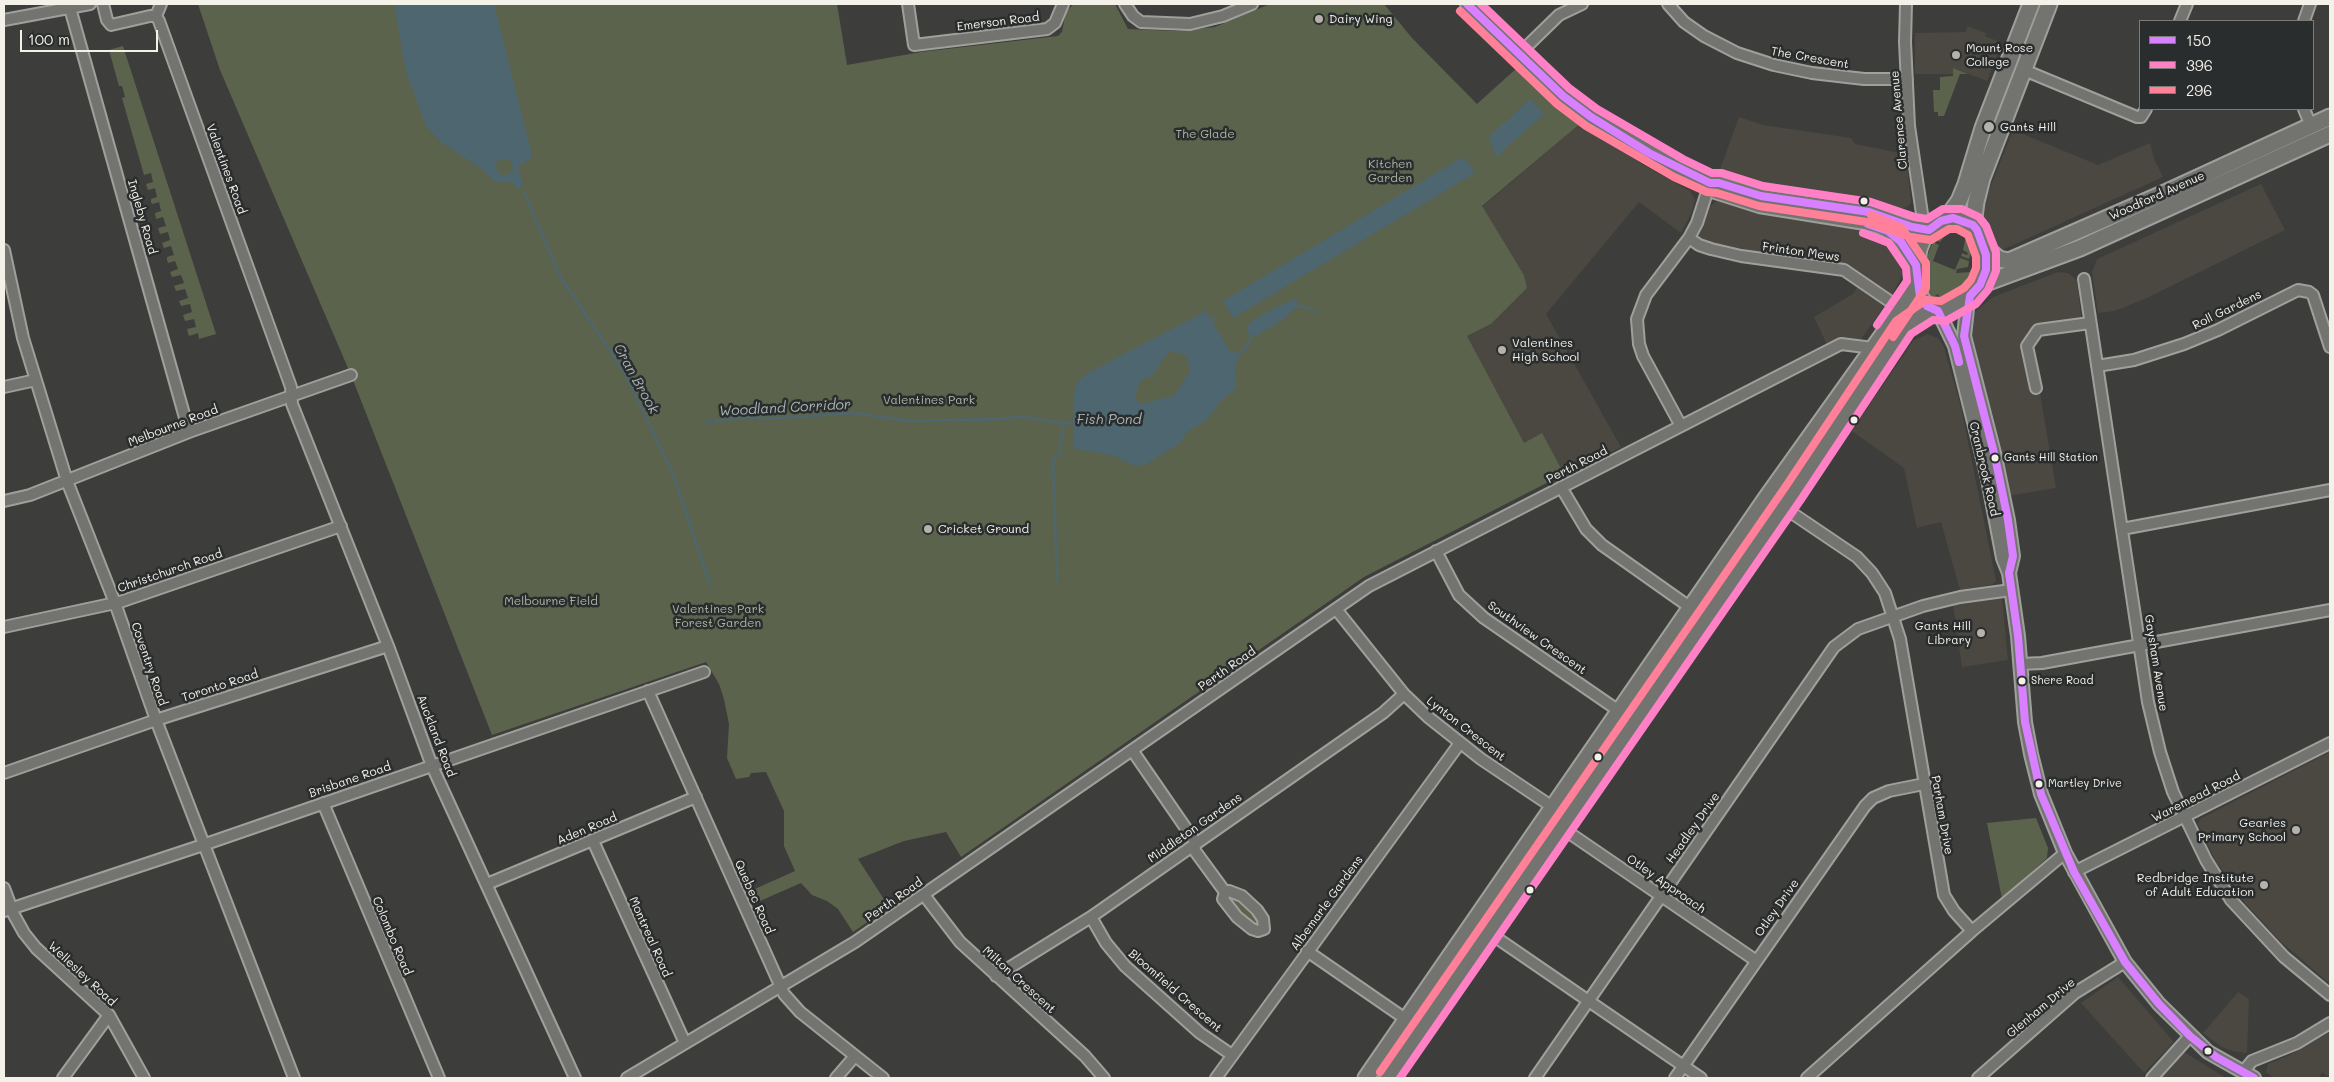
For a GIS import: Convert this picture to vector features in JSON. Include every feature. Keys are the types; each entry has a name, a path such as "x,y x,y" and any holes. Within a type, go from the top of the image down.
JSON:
{"highway":[{"path":"1934,310 1920,297 1916,265 1919,249 1926,231 1946,219 1959,201 1983,128 2031,4"},
{"path":"1388,1078 1783,507 1904,326 1934,310 1948,309 1975,291 1986,270 1984,247 1973,225 1982,178 2004,126 2049,4"},
{"name":"Woodford Avenue","path":"1984,247 1999,259 2009,261 2158,196 2330,117"},
{"name":"Woodford Avenue","path":"1975,291 2097,241 2330,134"},
{"path":"1946,219 1959,219 1973,225"},
{"path":"1366,1078 1554,808 1619,710 1917,284"}],"main road":[{"path":"1467,4 1563,96 1591,117 1649,153 1710,183 1761,196 1869,212 1926,231"},
{"path":"1710,183 1716,192 1759,206 1865,223 1879,227 1895,235 1916,265"},
{"name":"Cranbrook Road","path":"1975,291 1964,336 1995,457 2008,520 2013,556 2009,572"},
{"name":"Cranbrook Road","path":"1934,310 1955,346 1987,474 2003,558 2009,572 2025,722 2035,776 2064,854 2124,962 2159,1004 2190,1036 2216,1057 2249,1075"}],"street":[{"path":"4,20 90,4"},
{"path":"104,4 107,20 111,25 156,16 161,4"},
{"name":"Emerson Road","path":"908,4 914,45 1047,29 1055,22 1063,4"},
{"path":"1125,4 1133,16 1141,22 1190,24 1223,16 1252,4"},
{"path":"1519,54 1559,15 1582,4"},
{"name":"The Crescent","path":"1668,4 1684,22 1704,36 1737,53 1774,66 1864,79 1907,80"},
{"name":"Clarence Avenue","path":"1906,4 1909,126 1926,231"},
{"path":"2180,20 2187,4"},
{"path":"2304,20 2310,4"},
{"name":"Ingleby Road","path":"70,8 190,432"},
{"name":"Valentines Road","path":"156,16 291,388 291,396"},
{"path":"2024,70 2137,117 2141,117 2145,110"},
{"path":"2304,110 2311,126"},
{"path":"1681,426 1643,356 1639,344 1637,319 1646,295 1689,238 1697,223 1710,183"},
{"name":"Frinton Mews","path":"1689,238 1699,245 1741,256 1844,270 1901,309"},
{"name":"Coventry Road","path":"4,250 7,281 67,481 115,603 203,845 294,1078"},
{"name":"Gaysham Avenue","path":"2084,279 2148,702 2160,752 2173,792 2206,860 2231,900 2284,957 2330,995"},
{"name":"Roll Gardens","path":"2097,366 2134,360 2184,344 2218,330 2298,290 2309,292 2313,295 2330,347"},
{"path":"2036,388 2027,346 2038,330 2090,323"},
{"name":"Perth Road","path":"627,1078 855,942 1369,586 1841,344 1873,348"},
{"name":"Melbourne Road","path":"4,501 30,495 190,432 351,375"},
{"path":"4,387 36,380"},
{"name":"Auckland Road","path":"291,396 292,404 388,646 432,766 488,884 575,1078"},
{"path":"1561,487 1586,529 1602,545 1692,608"},
{"path":"2122,529 2330,490"},
{"name":"Parham Drive","path":"1783,507 1858,557 1872,573 1885,593 1892,609 1892,617 1900,639 1944,895 1954,911 1972,931"},
{"name":"Christchurch Road","path":"4,627 115,603 341,526"},
{"name":"Southview Crescent","path":"1436,551 1458,594 1484,618 1619,710"},
{"name":"Headley Drive","path":"1535,1078 1834,647 1858,629 1947,599 2011,590"},
{"name":"Lynton Crescent","path":"1336,610 1404,694 1428,717 1460,743 1554,808"},
{"path":"2020,664 2042,663 2330,610"},
{"name":"Toronto Road","path":"4,773 156,720 388,646"},
{"name":"Brisbane Road","path":"8,909 203,845 704,672"},
{"name":"Quebec Road","path":"648,691 784,994 800,1012 883,1078"},
{"name":"Middleton Gardens","path":"996,976 1091,917 1383,713 1404,694"},
{"name":"Albemarle Gardens","path":"1216,1078 1460,743"},
{"name":"Waremead Road","path":"2074,872 2330,743"},
{"path":"1132,750 1194,840 1195,852 1225,892"},
{"name":"Otley Drive","path":"1674,1078 1756,960 1873,798 1889,791 1924,784"},
{"name":"Aden Road","path":"488,884 696,797"},
{"name":"Colombo Road","path":"323,803 439,1078"},
{"name":"Otley Approach","path":"1562,828 1756,960"},
{"name":"Montreal Road","path":"593,840 685,1044"},
{"path":"1807,1078 1972,931 2064,854"},
{"name":"Wellesley Road","path":"4,888 8,909 24,934 36,948 109,1015 144,1078"},
{"name":"Milton Crescent","path":"924,895 960,942 1085,1056 1104,1078"},
{"name":"Bloomfield Crescent","path":"1091,917 1106,944 1125,966 1200,1033 1232,1054"},
{"path":"1488,932 1701,1078"},
{"path":"1307,951 1407,1020"},
{"name":"Glenham Drive","path":"1978,1078 2075,993 2124,962"},
{"path":"63,1078 109,1015"},
{"path":"2249,1075 2252,1061 2297,1043 2330,1023"},
{"path":"2152,1078 2190,1036"},
{"path":"836,1078 855,1056"}],"shaded area":[{"name":"Mount Rose College","path":"1967,26 1986,33 1985,36 2002,43 1987,81 1953,68 1953,74 1915,74 1915,33 1966,32"},
{"path":"1739,117 1763,125 1851,138 1855,144 1906,154 1911,203 1907,207 1894,210 1849,199 1772,188 1719,172"},
{"name":"Valentines High School","path":"1581,123 1643,165 1690,191 1695,200 1691,214 1681,233 1639,202 1546,314 1621,447 1612,452 1607,449 1568,470 1563,477 1285,427 1491,324 1527,288 1524,275 1482,207"},
{"path":"2013,130 2098,165 2150,143 2154,159 2163,177 2000,251 1993,244 1981,219 1982,208"},
{"path":"2261,184 2285,230 2149,297 2115,311 2098,313 2092,272 2097,259"},
{"path":"1717,201 1772,215 1853,227 1873,232 1891,241 1899,250 1903,262 1902,275 1892,295 1857,345 1829,349 1814,317 1853,294 1859,284 1845,274 1692,245 1699,234 1708,208"},
{"path":"2058,272 2068,273 2077,280 2082,325 2045,331 2032,346 2056,488 2008,496 1995,428 1968,330 1970,318 1993,297"},
{"path":"1927,334 1938,338 1944,347 1961,407 1996,581 1991,585 1960,590 1941,522 1917,528 1904,468 1852,431 1913,341"},
{"path":"2002,598 2008,660 1962,667 1953,605"},
{"path":"2330,752 2330,984 2279,940 2245,903 2215,860 2198,824 2200,819"},
{"path":"2118,977 2174,1042 2144,1073 2081,1003"},
{"path":"2238,992 2249,999 2247,1053 2232,1051 2220,1046 2203,1033"},
{"path":"2330,1032 2330,1078 2322,1072 2319,1078 2274,1078 2266,1072 2268,1064 2290,1055"},
{"path":"2184,1052 2226,1078 2157,1078"}],"green space":[{"name":"Valentines Park","path":"198,4 837,4 847,65 921,52 1058,36 1062,32 1066,11 1074,4 1115,4 1128,29 1176,31 1215,27 1270,4 1384,4 1412,38 1477,104 1518,67 1561,109 1581,123 1482,206 1524,275 1527,288 1491,324 1467,336 1524,443 1542,433 1564,474 1364,577 961,857 946,832 904,841 858,859 889,907 870,917 869,921 853,932 838,909 827,901 812,895 801,883 753,904 748,892 795,871 784,846 784,811 766,772 751,773 749,777 736,779 727,758 729,724 724,699 719,684 706,662 492,735 351,375 220,70"},
{"path":"123,46 216,334 199,339 198,333 189,336 188,333 187,329 196,327 194,319 185,321 183,315 192,312 190,304 181,306 179,301 188,298 185,289 176,291 174,286 184,283 181,275 172,277 170,272 178,269 175,261 168,263 167,260 167,257 174,255 171,246 164,248 162,243 170,240 168,232 160,234 158,228 166,226 163,217 156,219 155,213 161,211 159,202 152,204 151,202 151,199 157,197 155,188 148,190 146,184 153,182 151,173 144,175 122,98 125,97 122,86 119,86 109,50"},
{"path":"1953,68 1968,74 1960,74 1944,116 1938,116 1938,112 1934,112 1933,90 1940,90 1940,77 1953,76"},
{"path":"1950,229 1940,242 1935,240 1935,243 1939,245 1933,261 1955,270 1960,258 1969,261 1968,267 1957,269 1956,273 1971,272 1968,276 1971,278 1967,284 1964,283 1956,296 1939,302 1938,294 1932,298 1926,290 1925,261 1933,242 1944,230"},
{"path":"1966,235 1973,246 1969,259 1961,256 1962,253 1967,255 1968,253 1963,250"},
{"path":"2036,818 2048,848 2047,858 2002,899 1987,823"},
{"path":"1228,896 1236,896 1255,912 1261,925 1256,927 1232,908"}],"water":[{"path":"394,4 494,4 532,155 531,158 518,166 523,187 518,189 511,181 501,183 493,181 485,171 441,142 426,126 406,72","holes":["504,159 511,161 513,171 503,176 498,172 495,162"]},
{"path":"1530,99 1544,114 1496,157 1489,137"},
{"path":"1461,158 1465,159 1475,173 1233,318 1223,301"},
{"path":"1297,300 1298,306 1281,321 1256,336 1247,334 1248,326 1254,320 1276,307"},
{"name":"Fish Pond","path":"1206,311 1231,353 1235,352 1240,359 1235,363 1236,388 1220,402 1206,421 1187,432 1180,443 1145,465 1133,465 1114,456 1073,448 1073,400 1075,387 1086,374","holes":["1169,351 1186,355 1190,371 1174,396 1140,404 1135,397 1140,381 1152,376"]}],"waterway":[{"name":"Cran Brook","path":"524,192 560,276 625,373 674,476 710,584"},
{"path":"1298,306 1313,309"},
{"path":"1212,321 1215,318"},
{"path":"1237,356 1245,349 1252,337"},
{"name":"Woodland Corridor","path":"707,422 749,417 765,419 854,413 909,421 1021,417 1073,424"},
{"path":"1057,580 1053,459 1060,453 1063,423"}],"transit line":[{"name":"150","path":"1467,4 1563,96 1591,117 1649,153 1710,183 1719,183 1761,196 1869,212 1912,227 1929,230 1941,221 1953,218 1973,225 1977,230 1986,255 1986,270 1980,285 1970,296 1964,336 1995,457 2008,520 2013,556 2009,573 2018,636 2025,722 2041,794 2074,872 2125,962 2159,1004 2190,1036 2216,1057 2254,1078"},
{"name":"396","path":"1400,1078 1802,498 1911,334 1933,320 1946,321 1976,304 1988,290 1996,271 1996,252 1986,226 1979,217 1962,209 1943,209 1927,219 1915,217 1871,202 1763,186 1722,173 1712,173 1683,159 1597,109 1569,88 1481,4"},
{"name":"296","path":"1380,1072 1786,486 1896,321 1926,300 1941,301 1964,288 1971,280 1976,268 1976,257 1968,235 1957,229 1949,229 1931,240 1910,237 1867,222 1759,206 1717,193 1707,192 1674,177 1586,126 1557,104 1460,11"},
{"name":"296","path":"1871,215 1902,228 1926,263 1926,288 1893,337"},
{"name":"150","path":"1868,224 1888,231 1901,242 1916,265 1920,297 1927,306 1938,311 1955,346 1959,362"},
{"name":"396","path":"1863,233 1889,243 1906,268 1907,281 1877,325"}],"place":[{"name":"Dairy Wing","path":"1319,19"},
{"name":"Mount Rose College","path":"1956,55"},
{"name":"Gants Hill","path":"1989,127"},
{"name":"Valentines High School","path":"1502,350"},
{"name":"Gants Hill Station","path":"1995,458"},
{"name":"Cricket Ground","path":"928,529"},
{"name":"Gants Hill Library","path":"1981,633"},
{"name":"Shere Road","path":"2022,681"},
{"name":"Martley Drive","path":"2039,784"},
{"name":"Gearies Primary School","path":"2296,830"},
{"name":"Redbridge Institute of Adult Education","path":"2264,885"}],"park label":[{"name":"The Glade","path":"1205,134"},
{"name":"Kitchen Garden","path":"1390,171"},
{"name":"Melbourne Field","path":"551,601"},
{"name":"Valentines Park Forest Garden","path":"718,616"}]}
